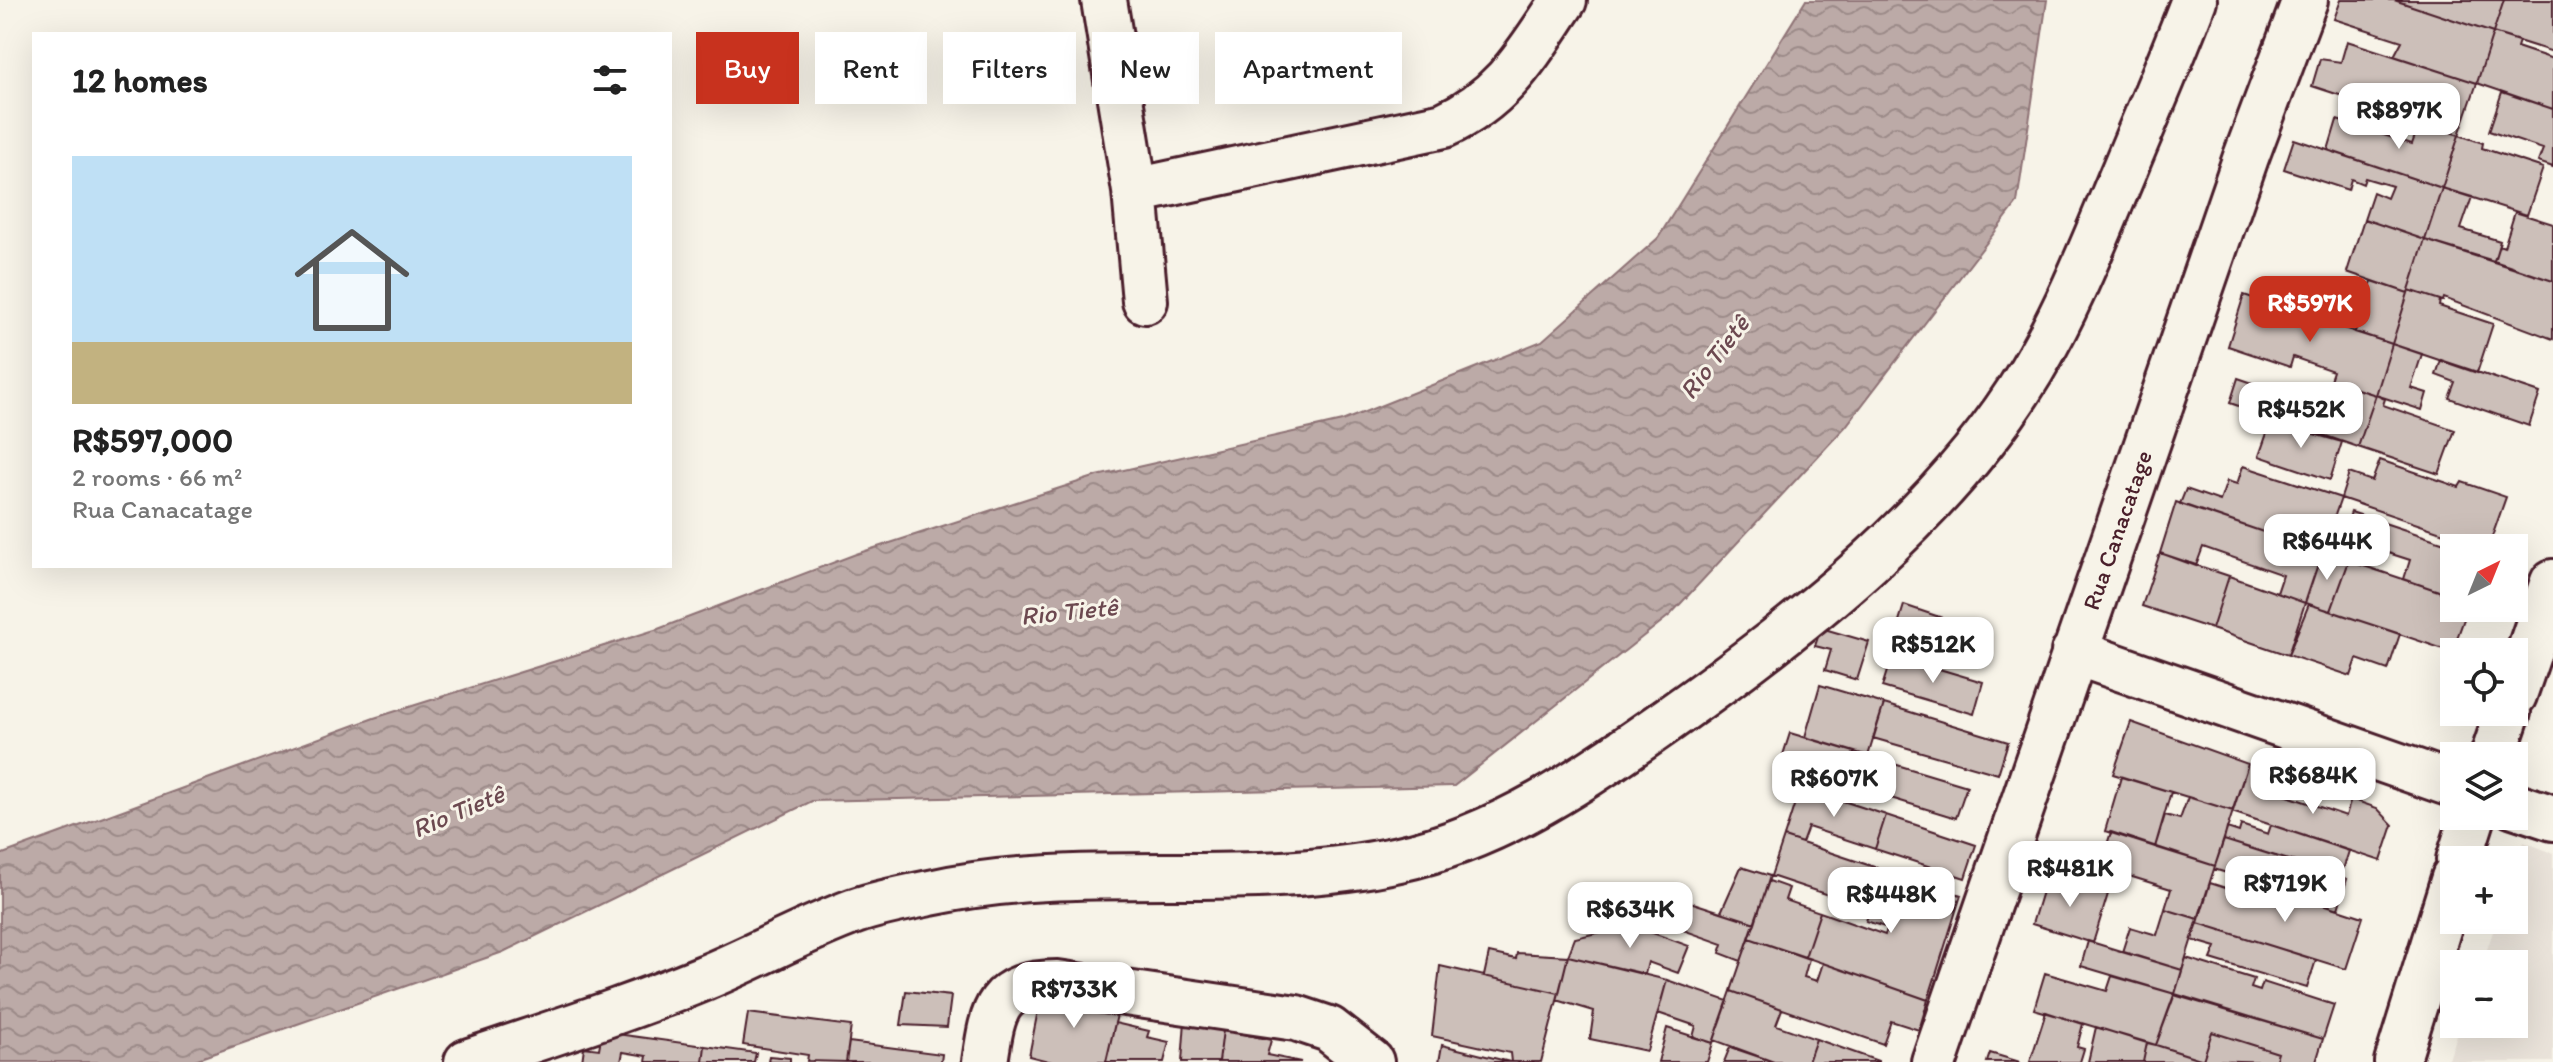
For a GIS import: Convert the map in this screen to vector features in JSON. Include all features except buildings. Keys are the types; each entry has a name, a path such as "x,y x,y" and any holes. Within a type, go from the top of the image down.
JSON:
{"street":[{"path":"1104,0 1135,191 1145,301"},
{"path":"1135,191 1359,146 1444,125 1474,111 1510,79 1564,0"},
{"path":"467,1062 528,1053 857,910 936,891 1062,875 1149,879 1354,868 1470,840 1575,785 1802,621 1922,510 1977,448 2029,375 2058,321 2194,0"},
{"name":"Rua Canacatage","path":"1934,1062 2074,652 2305,0"},
{"path":"2528,654 2553,582"},
{"path":"2074,652 2440,780"},
{"path":"2528,810 2553,818"},
{"path":"2397,1062 2440,923"},
{"path":"985,1062 997,1009 1018,987 1057,983 1296,1018 1329,1029 1371,1062"}],"shaded area":[{"path":"2524,842 2553,853 2553,1062 2448,1062 2456,1038 2528,1038 2528,950 2487,950 2492,934 2528,934 2528,846 2523,846"}],"water":[{"name":"Rio Tietê","path":"1806,0 2047,0 2017,203 1846,426 1670,615 1454,786 812,801 503,952 189,1062 0,1062 0,855 374,718 658,629 856,554 1097,476 1342,421 1542,341 1658,238"}]}
